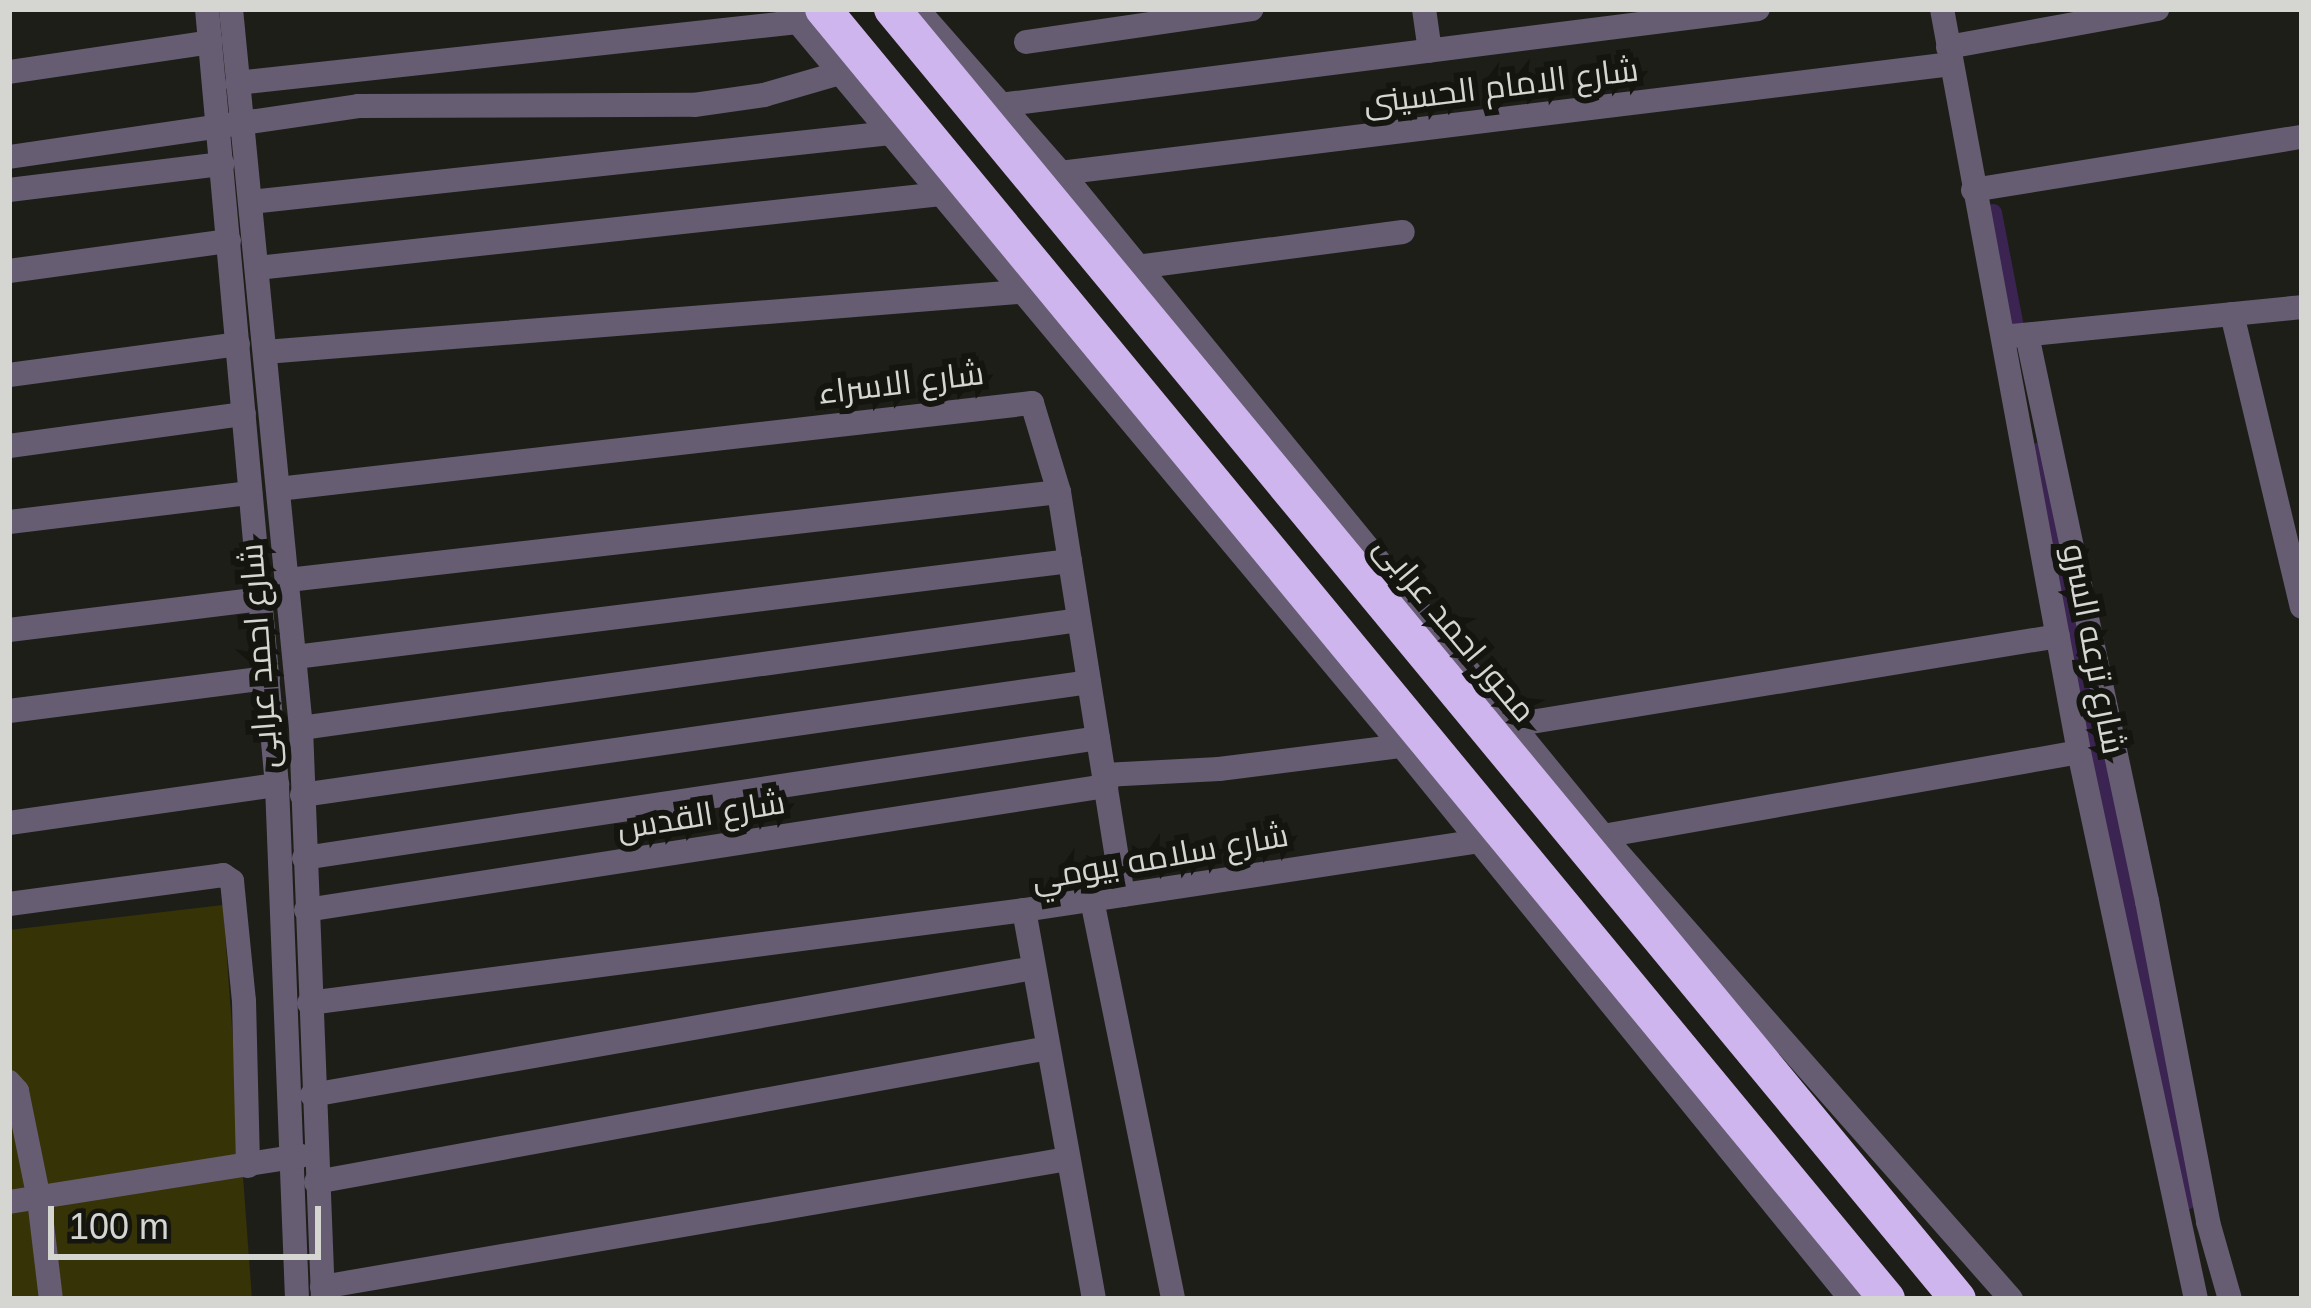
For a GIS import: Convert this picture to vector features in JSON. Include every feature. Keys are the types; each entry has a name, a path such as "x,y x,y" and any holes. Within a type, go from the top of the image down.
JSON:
{"highway":[{"name":"محور احمد عرابى","path":"892,9 1958,1299"},
{"path":"803,13 1888,1299"}],"street":[{"name":"شارع احمد عرابى","path":"206,9 229,128 250,202 296,657 312,1095 301,1156 316,1182 323,1293"},
{"name":"شارع احمد عرابى","path":"231,9 237,82 222,164 277,785 301,1156 297,1299"},
{"path":"917,9 1060,173 1603,836 2012,1299"},
{"path":"1026,41 1252,9"},
{"path":"1424,9 1430,51"},
{"path":"1000,105 1758,9"},
{"name":"شارع ترعه السرو","path":"1942,9 1956,51 1973,190 2079,752 2196,1299"},
{"name":"شارع الامام الحسينى","path":"1060,173 1956,51 2158,9"},
{"path":"237,82 803,13 840,73 1402,746 1851,1299"},
{"path":"9,72 211,41"},
{"path":"9,158 358,106 694,105 764,95 840,73"},
{"path":"250,202 890,133"},
{"path":"1973,190 2302,137"},
{"path":"9,190 222,164"},
{"path":"257,268 940,194"},
{"path":"1137,267 1403,232"},
{"path":"9,271 229,242"},
{"path":"265,352 1019,292"},
{"path":"1999,337 2302,307"},
{"path":"2232,314 2302,607"},
{"name":"شارع ترعه السرو","path":"2027,335 2147,902 2208,1222 2230,1299"},
{"path":"9,375 238,344"},
{"name":"شارع الاسراء","path":"278,489 1022,402 1038,410 1059,492 1123,895"},
{"path":"9,446 244,414"},
{"path":"287,580 1059,492"},
{"path":"9,522 250,493"},
{"path":"296,657 1070,561"},
{"path":"9,630 260,599"},
{"path":"301,728 1079,620"},
{"path":"263,630 292,626"},
{"path":"1513,725 2059,636"},
{"path":"9,711 268,678"},
{"path":"302,795 1089,682"},
{"path":"304,858 1098,738"},
{"name":"شارع القدس","path":"305,910 1105,781 1402,746"},
{"path":"1603,836 2079,752"},
{"path":"9,823 277,785"},
{"name":"شارع سلامه بيومي","path":"1094,1299 1024,910 1480,841"},
{"path":"9,904 223,875 232,881 244,1000 248,1166"},
{"path":"1092,900 1173,1299"},
{"path":"309,1004 1024,910"},
{"path":"312,1095 1034,968"},
{"path":"316,1182 1048,1048"},
{"path":"9,1082 17,1091 38,1199 51,1299"},
{"path":"9,1202 301,1156"},
{"path":"323,1293 1068,1159"}],"shaded area":[{"path":"223,905 252,1299 9,1299 9,930"}],"waterway":[{"path":"1993,213 2015,327"},
{"path":"2040,451 2187,1201"}]}
